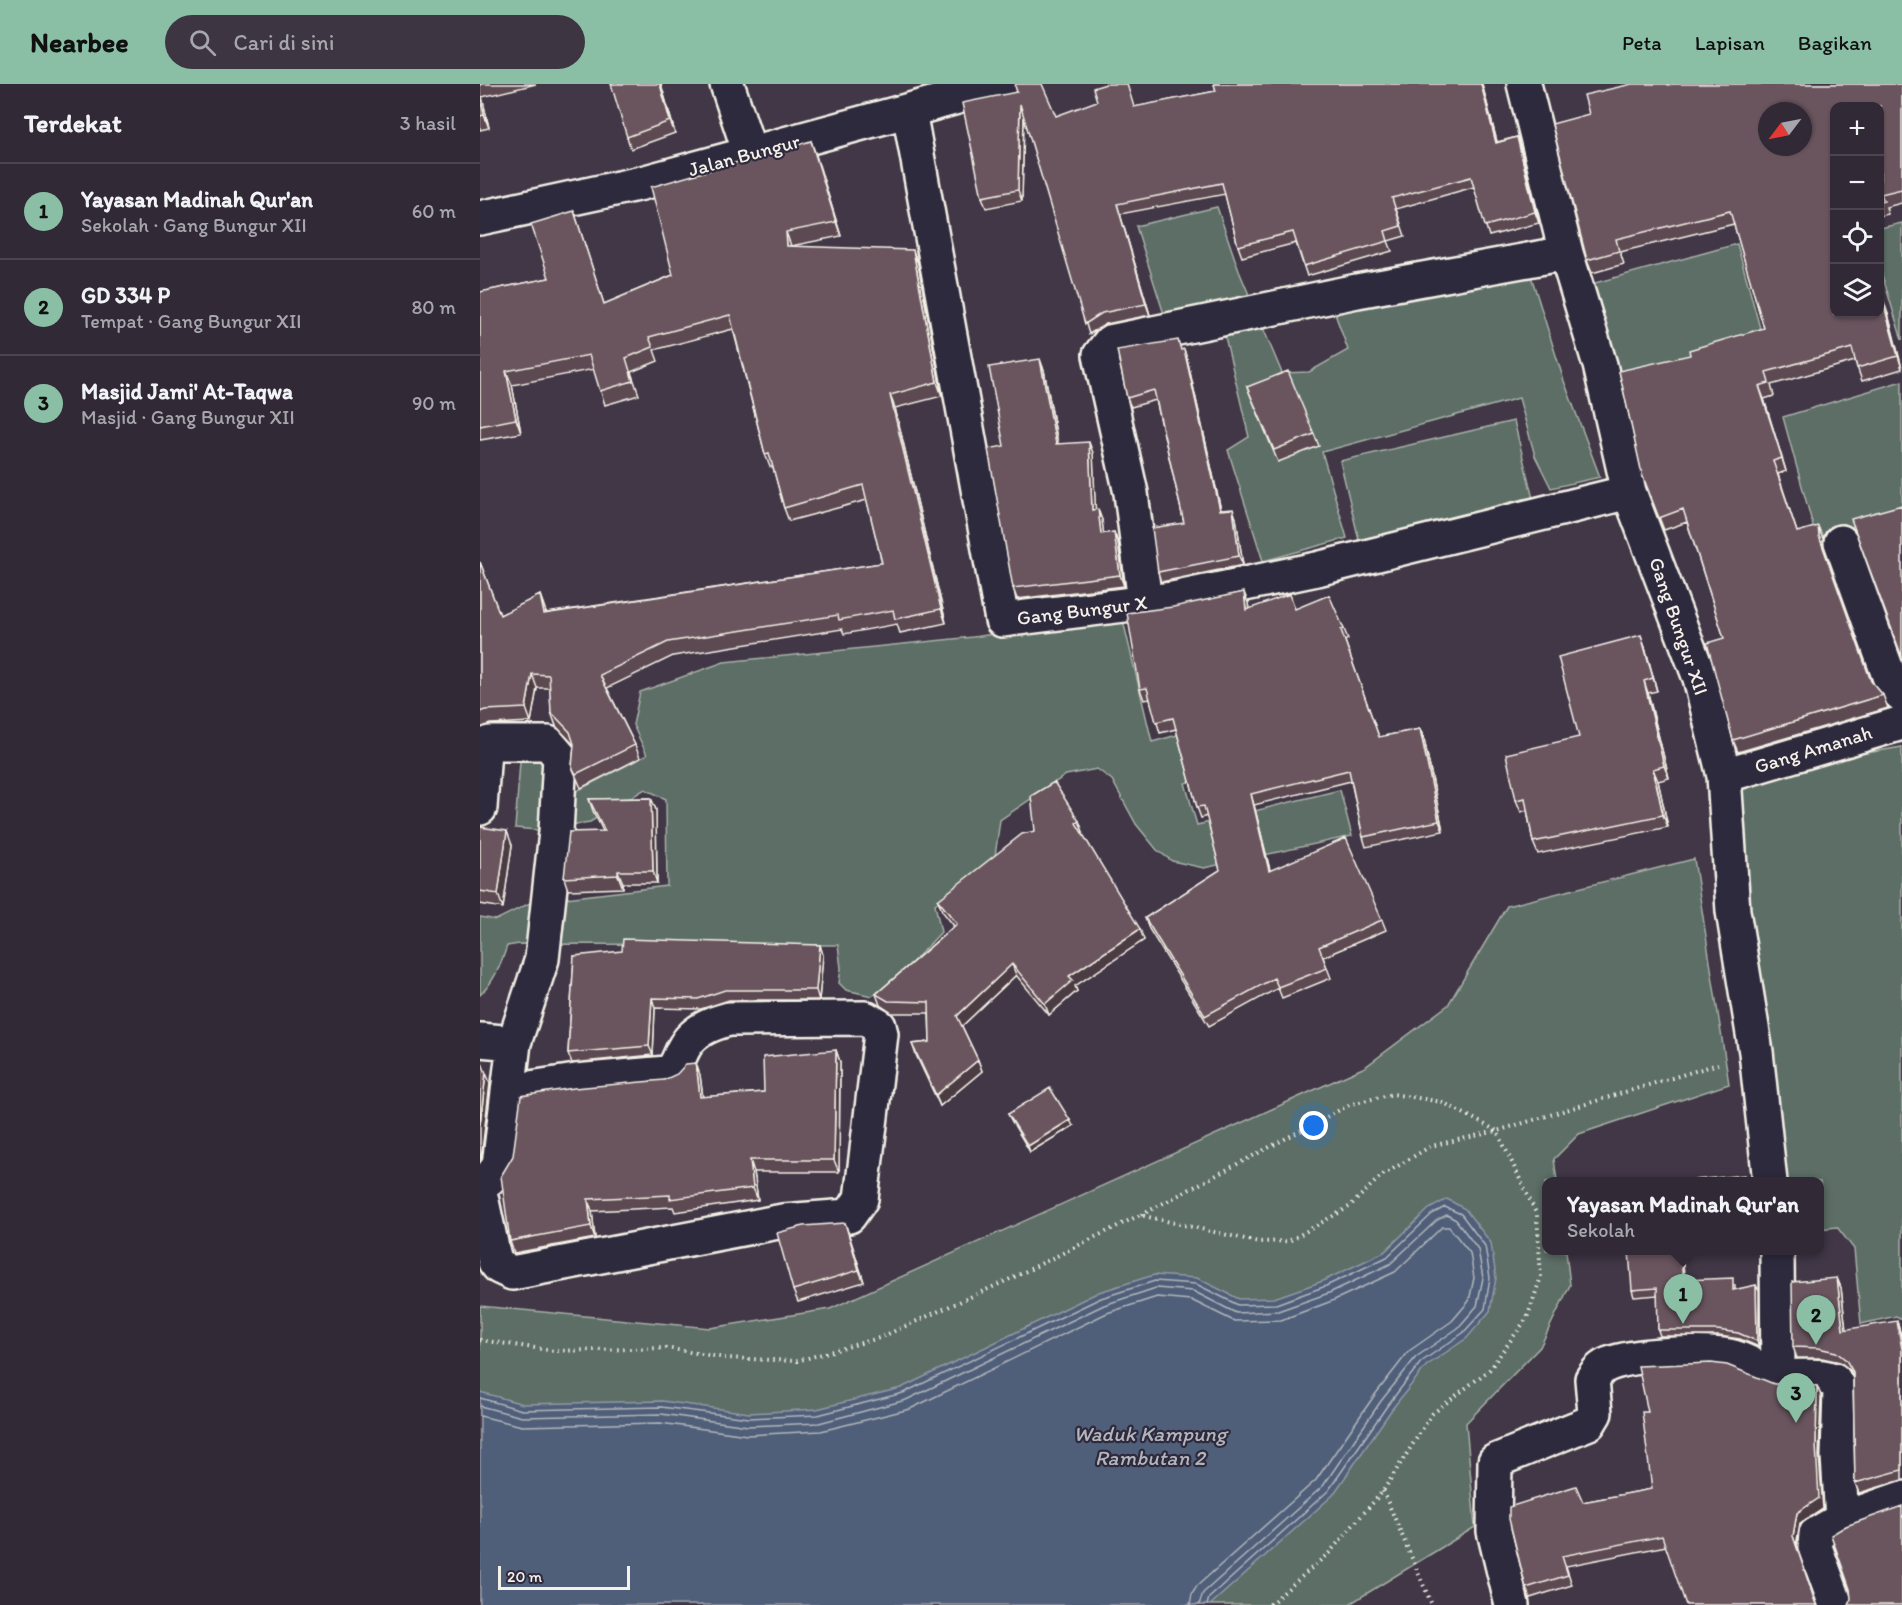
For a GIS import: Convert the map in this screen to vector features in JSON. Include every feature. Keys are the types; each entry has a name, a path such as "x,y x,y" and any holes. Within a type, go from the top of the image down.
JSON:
{"street":[{"path":"728,84 750,153"},
{"name":"Jalan Bungur","path":"480,218 642,183 1005,84"},
{"name":"Gang Bungur XII","path":"1524,84 1566,253 1600,365 1629,492 1700,678 1724,776 1733,911 1756,1052 1769,1177"},
{"name":"Gang Bungur X","path":"909,111 1002,620 1173,599 1317,569 1629,492"},
{"path":"1145,602 1131,493 1100,355 1110,342 1357,291 1566,253"},
{"path":"1841,542 1893,687 1902,694"},
{"name":"Gang Amanah","path":"1724,776 1902,723"},
{"path":"480,808 484,749 490,743 548,743 557,750 560,757 556,832 542,959 514,1043 510,1091 498,1166 489,1179 480,1182"},
{"path":"480,1192 495,1262 499,1267 512,1272 783,1221 849,1216 861,1199 881,1034 879,1026 865,1018 729,1019 716,1022 691,1038 675,1068 667,1073 576,1081 510,1091"},
{"path":"480,1040 514,1043"},
{"path":"1777,1255 1778,1376"},
{"path":"1512,1605 1494,1531 1495,1461 1589,1424 1595,1413 1592,1379 1600,1369 1642,1356 1727,1356 1749,1361 1778,1376 1820,1374 1834,1380 1840,1391 1838,1456 1842,1519"},
{"path":"1836,1605 1814,1540 1822,1528 1902,1498"}],"path":[{"path":"1140,1215 1258,1242 1289,1241 1349,1207 1381,1176 1431,1146 1497,1131 1756,1052"},
{"path":"480,1340 555,1351 666,1348 725,1358 797,1361 879,1338 1008,1280 1140,1215 1351,1104 1393,1094 1442,1102 1497,1131 1537,1215 1541,1277 1527,1318 1489,1370 1432,1414 1383,1491 1329,1553 1269,1605"},
{"path":"1383,1491 1432,1605"}],"green space":[{"path":"1217,207 1239,271 1282,373 1309,372 1348,350 1324,283 1521,244 1564,381 1600,477 1551,488 1535,456 1519,398 1322,452 1347,538 1263,561 1228,450 1249,437 1222,324 1169,330 1136,226"},
{"path":"1902,223 1902,340 1884,281 1884,227"},
{"path":"1737,244 1763,339 1611,382 1584,286"},
{"path":"1902,381 1902,512 1816,537 1783,417"},
{"path":"1514,421 1533,499 1359,540 1340,461"},
{"path":"1122,616 1152,742 1227,721 1242,769 1185,783 1197,825 1340,790 1352,836 1204,868 1172,861 1157,850 1136,824 1112,780 1097,769 1066,775 1000,820 995,856 935,904 941,932 898,978 872,996 846,990 839,983 841,968 838,945 519,944 507,946 493,979 480,995 480,917 496,920 532,902 667,886 666,799 645,789 590,822 537,830 515,828 520,762 540,744 565,797 647,755 633,725 640,692 724,662 973,637"},
{"path":"1902,747 1902,1319 1896,1316 1861,1324 1854,1249 1837,1227 1824,1229 1824,1177 1785,1177 1739,836 1738,789 1755,772"},
{"path":"1694,859 1729,1084 1579,1134 1554,1159 1556,1177 1542,1177 1542,1255 1566,1255 1570,1285 1540,1347 1466,1423 1475,1527 1348,1605 480,1605 480,1306 710,1328 830,1309 1365,1067 1448,1005 1507,906"}],"water":[{"name":"Waduk Kampung Rambutan 2","path":"1447,1199 1465,1209 1491,1243 1496,1278 1490,1311 1467,1338 1426,1366 1392,1409 1333,1495 1210,1605 480,1605 480,1392 523,1404 662,1401 749,1413 817,1409 901,1388 1099,1292 1154,1275 1197,1278 1239,1299 1274,1298 1323,1281 1384,1252 1429,1209"}],"building":[{"path":"611,84 660,84 670,121 627,137"},
{"path":"1016,84 1042,84 1056,116 1097,101 1093,88 1106,84 1127,84 1134,107 1216,91 1214,84 1481,84 1496,143 1517,137 1535,212 1485,226 1471,177 1392,198 1401,226 1385,231 1388,241 1304,266 1293,232 1238,246 1222,183 1117,204 1146,304 1102,313 1085,324 1020,104 1018,190 982,197 962,103 1017,92"},
{"path":"1632,84 1902,84 1902,189 1884,193 1884,102 1830,102 1830,318 1884,318 1884,305 1898,356 1857,368 1852,348 1766,372 1769,383 1759,386 1782,458 1773,461 1797,532 1818,526 1819,536 1871,681 1883,695 1733,740 1707,643 1724,638 1683,509 1659,518 1642,474 1619,371 1690,355 1689,350 1764,328 1730,211 1616,239 1619,251 1587,260 1552,124 1589,114 1584,95"},
{"path":"480,97 484,115 480,116"},
{"path":"811,141 836,222 786,232 787,246 913,250 937,382 890,395 941,609 895,619 893,610 839,620 838,615 668,642 600,675 635,745 576,774 572,767 574,744 570,732 551,712 549,675 532,674 526,708 480,712 480,562 500,615 540,595 544,614 882,563 863,485 784,508 769,453 765,454 730,315 649,337 653,347 626,358 633,381 600,391 589,355 506,371 516,419 480,426 480,292 549,278 531,224 574,211 604,304 673,275 651,187"},
{"path":"1178,340 1181,350 1184,349 1220,510 1233,509 1239,556 1158,572 1152,528 1184,523 1154,390 1127,398 1117,350"},
{"path":"1040,359 1056,444 1089,442 1092,510 1098,509 1101,534 1114,532 1120,575 1013,588 988,449 1004,446 989,367"},
{"path":"1288,371 1314,434 1274,450 1247,387"},
{"path":"1902,505 1902,657 1851,519"},
{"path":"1244,592 1246,610 1290,594 1295,609 1329,595 1344,629 1341,630 1379,737 1420,729 1439,821 1363,837 1349,770 1251,794 1269,871 1346,838 1382,920 1319,947 1327,968 1278,987 1274,978 1205,1016 1145,918 1220,870 1204,806 1197,807 1173,718 1156,722 1147,688 1140,689 1127,613 1173,607"},
{"path":"1641,635 1653,678 1644,681 1664,766 1653,769 1663,815 1533,842 1525,798 1516,800 1506,754 1579,737 1558,657"},
{"path":"1054,782 1079,821 1076,823 1140,929 1069,976 1073,980 1045,1004 1012,964 957,1016 978,1060 936,1095 912,1044 930,1042 929,1002 888,1001 876,994 957,924 938,900 1022,834 1035,831 1031,796"},
{"path":"651,798 653,871 618,871 618,875 564,878 569,832 605,831 589,799"},
{"path":"480,827 507,831 498,894 480,891"},
{"path":"623,939 820,945 816,990 725,990 698,999 652,998 649,1046 568,1053 574,956 622,951"},
{"path":"836,1050 834,1160 750,1160 753,1188 670,1199 670,1195 588,1199 591,1226 510,1241 501,1176 513,1156 521,1096 574,1088 664,1080 677,1074 686,1064 696,1063 700,1097 764,1092 763,1057"},
{"path":"480,1058 486,1073 480,1125"},
{"path":"1050,1088 1070,1120 1028,1146 1008,1114"},
{"path":"845,1223 859,1270 793,1290 777,1233 803,1226"},
{"path":"1629,1255 1680,1255 1683,1280 1733,1278 1733,1290 1756,1285 1757,1341 1738,1333 1717,1330 1658,1330 1657,1288 1632,1290"},
{"path":"1837,1278 1843,1330 1897,1321 1902,1349 1902,1470 1855,1483 1853,1372 1846,1360 1836,1352 1818,1348 1793,1347 1792,1282"},
{"path":"1711,1363 1727,1365 1774,1384 1817,1386 1816,1445 1819,1498 1797,1513 1793,1536 1817,1605 1686,1605 1662,1536 1562,1556 1568,1575 1526,1588 1509,1519 1509,1507 1576,1486 1583,1502 1652,1489 1642,1412 1648,1412 1638,1366"},
{"path":"1902,1506 1902,1605 1848,1605 1851,1599 1850,1589 1831,1535 1846,1526"}],"place":[{"name":"Yayasan Madinah Qur'an","path":"1683,1324"},
{"name":"GD 334 P","path":"1816,1345"},
{"name":"Masjid Jami' At-Taqwa","path":"1796,1423"}]}
